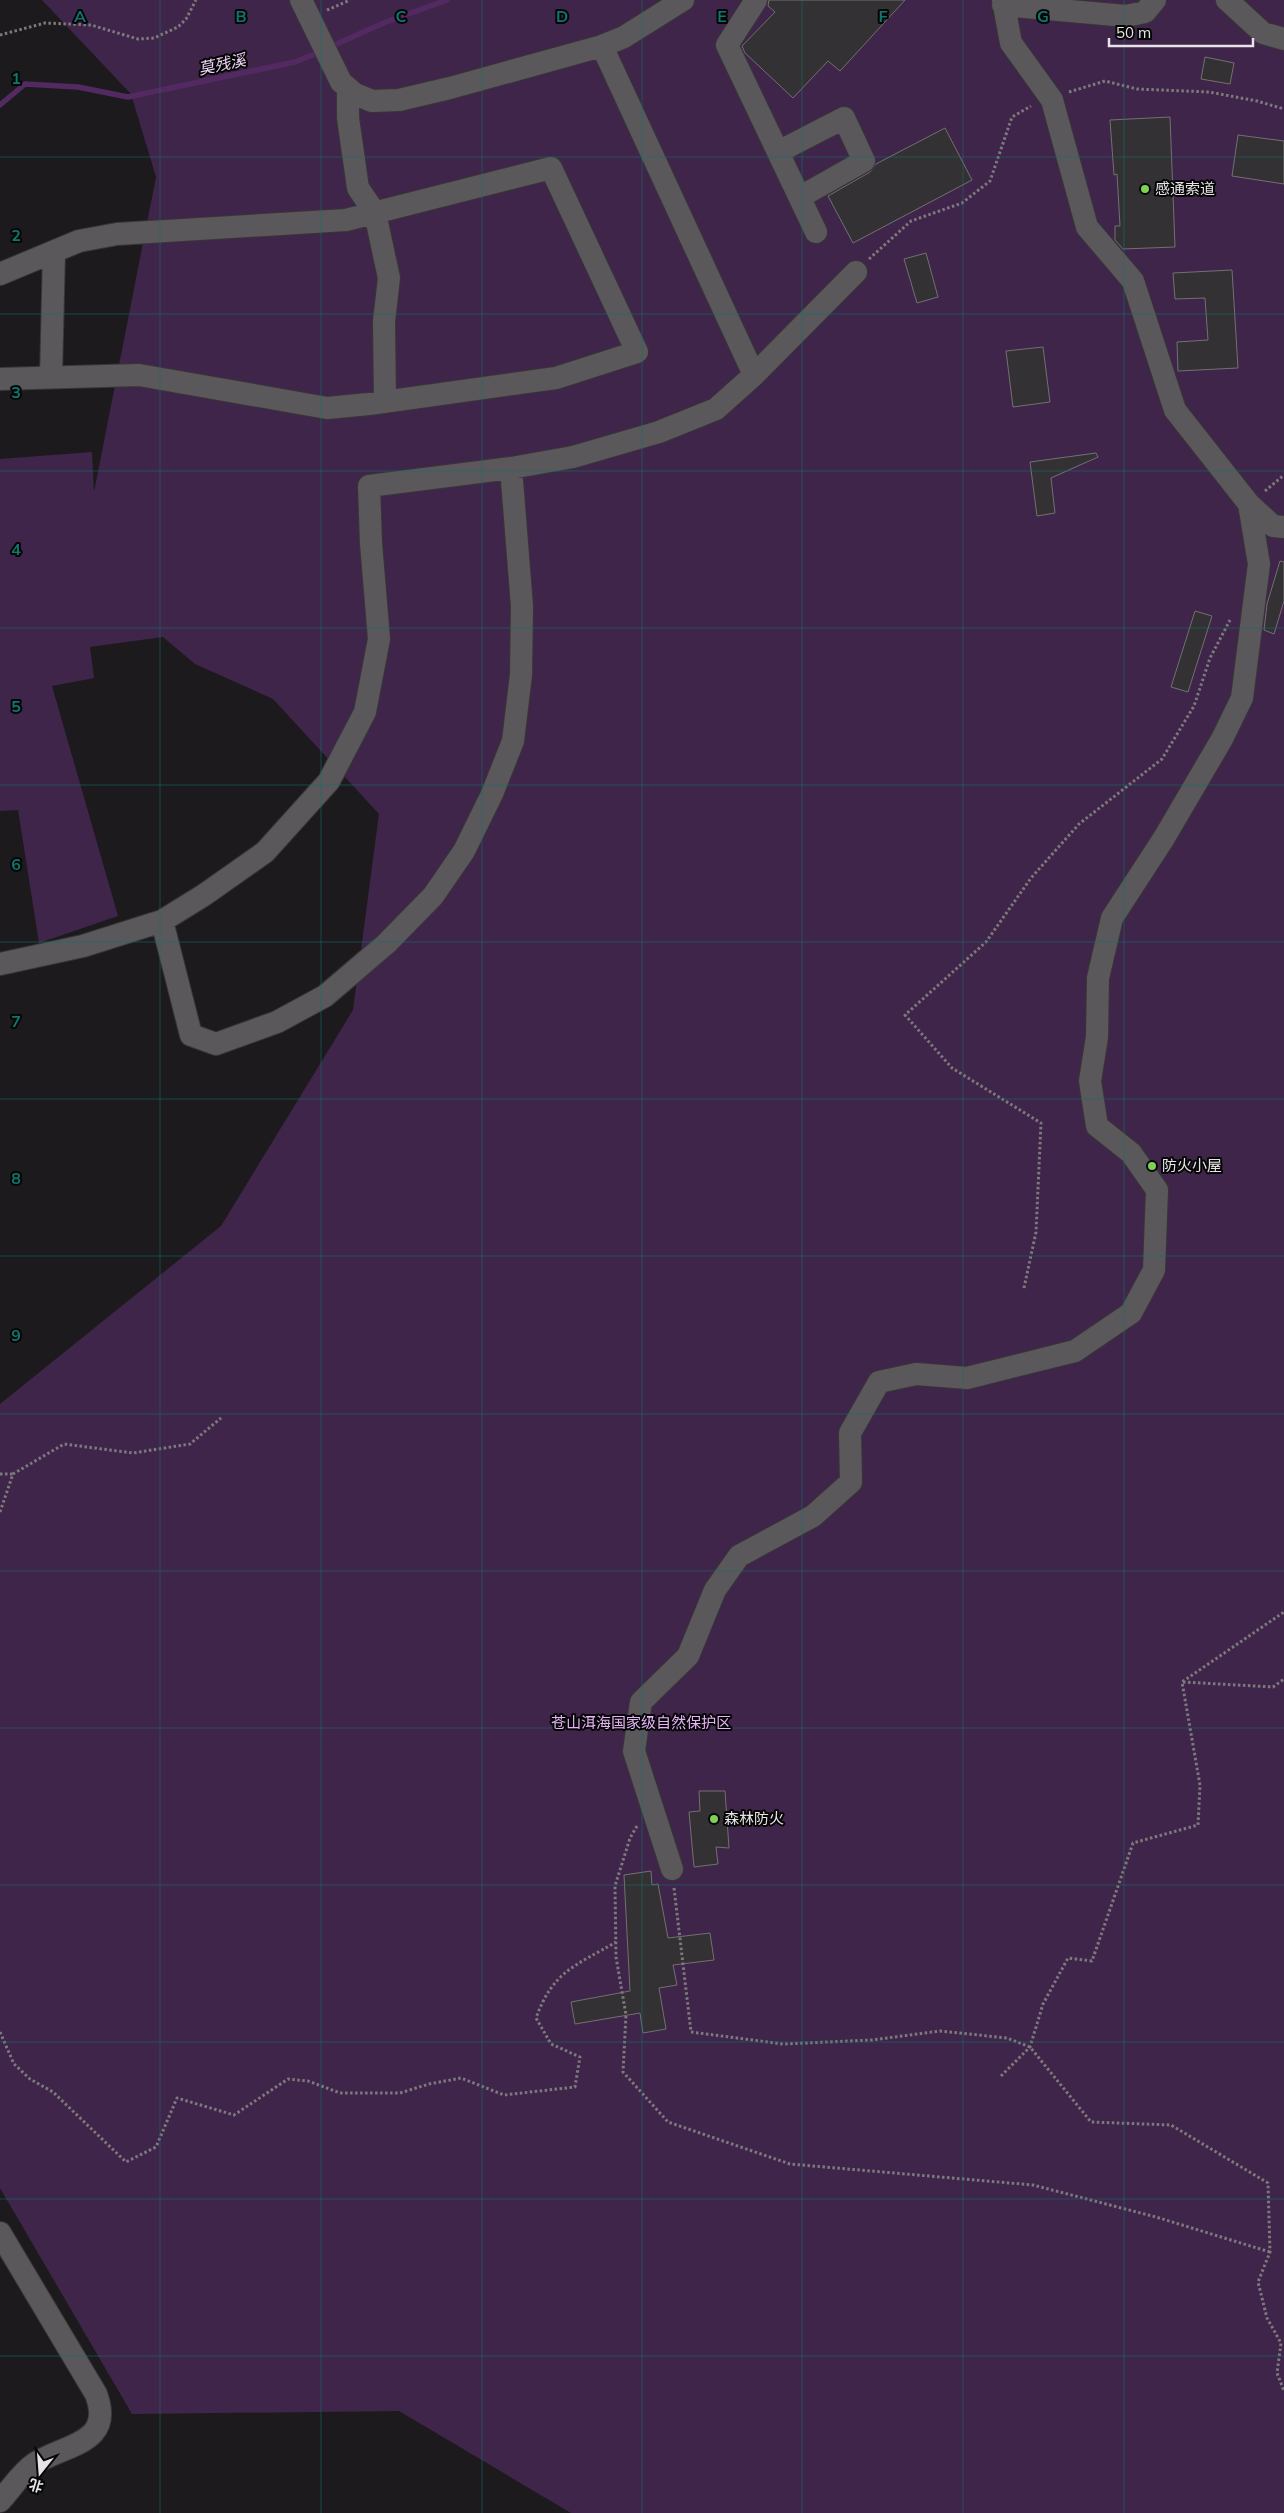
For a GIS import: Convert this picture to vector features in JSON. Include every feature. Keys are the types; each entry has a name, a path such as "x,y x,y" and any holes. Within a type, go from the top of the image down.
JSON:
{"street":[{"path":"344,85 372,102 399,100 602,46 624,37 683,0"},
{"path":"756,0 727,45 816,232"},
{"path":"1155,0 1146,12 1126,16 1003,3 1011,43 1052,100 1087,227 1133,280 1175,410 1249,504 1273,526 1284,527"},
{"path":"1227,0 1263,33 1284,39"},
{"path":"304,5 344,85 358,188 375,213 389,278 384,321 385,402"},
{"path":"602,46 754,375"},
{"path":"778,152 844,118 864,161 800,197"},
{"path":"0,274 79,241 117,234 346,220 551,168 637,352 556,378 385,402 327,408 139,375 0,380"},
{"path":"51,377 54,252"},
{"path":"0,964 83,946 162,921 204,895 265,852 328,780 365,712 379,638 371,543 369,486 511,468 573,457 659,432 716,409 754,375 856,272"},
{"path":"162,921 191,1035 216,1044 277,1022 325,996 386,944 433,896 464,851 492,794 513,741 521,676 522,606 511,468"},
{"path":"672,1869 634,1751 641,1702 688,1656 715,1590 739,1556 813,1516 850,1482 850,1433 879,1382 916,1374 967,1378 1076,1351 1131,1313 1154,1270 1157,1190 1130,1153 1097,1126 1090,1081 1097,1036 1098,978 1112,918 1169,830 1222,739 1242,698 1260,564 1249,504"},
{"path":"0,2233 96,2394 101,2408 100,2423 90,2436 74,2446 36,2463 5,2503"}],"path":[{"path":"0,35 45,23 91,25 138,40 154,38 178,27 186,19 196,0"},
{"path":"856,272 911,221 962,203 983,188 994,173 1001,144 1012,117 1033,105 1052,100 1084,86 1105,81 1137,89 1195,90 1257,100 1284,109"},
{"path":"1024,1288 1036,1232 1042,1123 952,1068 905,1015 986,942 1031,878 1079,824 1162,759 1194,706 1210,658 1232,616"},
{"path":"0,1474 13,1474 64,1444 133,1453 190,1444 221,1418"},
{"path":"0,1512 13,1474"},
{"path":"1182,1682 1284,1612"},
{"path":"1182,1682 1273,1687 1284,1679"},
{"path":"1001,2076 1030,2047 1043,2004 1068,1958 1092,1961 1134,1842 1198,1825 1200,1785 1182,1682"},
{"path":"650,1804 630,1838 615,1886 616,1957 626,2014 623,2072 668,2122 790,2164 1033,2186 1156,2217 1270,2252"},
{"path":"672,1869 691,2032 783,2044 872,2040 940,2032 1007,2038 1030,2047 1091,2122 1171,2125 1268,2183 1270,2252 1258,2282 1267,2318 1282,2344 1276,2373 1284,2391"},
{"path":"0,2032 14,2064 30,2079 53,2092 126,2162 156,2147 177,2098 234,2115 288,2079 308,2080 340,2093 400,2093 429,2084 462,2078 504,2095 575,2087 580,2057 551,2044 536,2018 543,1996 559,1975 616,1942"}],"green space":[{"name":"苍山洱海国家级自然保护区","path":"42,0 1284,0 1284,2513 571,2513 399,2411 132,2414 0,2188 0,1404 221,1226 353,1010 379,814 273,699 195,664 163,637 90,647 94,678 52,686 118,916 39,943 18,810 0,811 0,459 92,452 94,492 156,177 131,94"}],"building":[{"path":"769,0 905,0 840,71 828,61 793,98 745,53 742,46 775,12 768,6"},
{"path":"1205,57 1234,63 1230,84 1201,79"},
{"path":"1170,117 1175,247 1123,249 1115,240 1115,226 1120,226 1117,174 1114,175 1110,120"},
{"path":"945,128 972,180 853,243 828,196 870,172 876,164"},
{"path":"1238,135 1284,141 1284,184 1232,176"},
{"path":"926,253 938,297 917,303 904,259"},
{"path":"1232,270 1238,368 1178,371 1177,342 1208,340 1205,298 1175,299 1173,273"},
{"path":"1043,347 1050,402 1013,407 1006,351"},
{"path":"1096,453 1098,457 1051,478 1055,513 1037,516 1030,462"},
{"path":"1280,561 1284,562 1284,601 1274,634 1264,630 1267,604"},
{"path":"1195,611 1212,616 1188,692 1171,687"},
{"name":"森林防火","path":"699,1791 725,1791 729,1848 716,1847 718,1864 694,1867 689,1812 700,1811"},
{"path":"651,1871 652,1885 658,1884 668,1938 710,1933 714,1960 673,1965 677,1985 659,1988 666,2029 643,2033 640,2013 575,2024 571,2002 630,1991 624,1875"}],"waterway":[{"name":"莫残溪","path":"330,47 386,22 447,0"},
{"name":"莫残溪","path":"0,105 25,84 78,87 128,97 295,62 322,51"}],"place":[{"name":"感通索道","path":"1145,189"},
{"name":"防火小屋","path":"1152,1166"},
{"name":"森林防火","path":"714,1819"}]}
